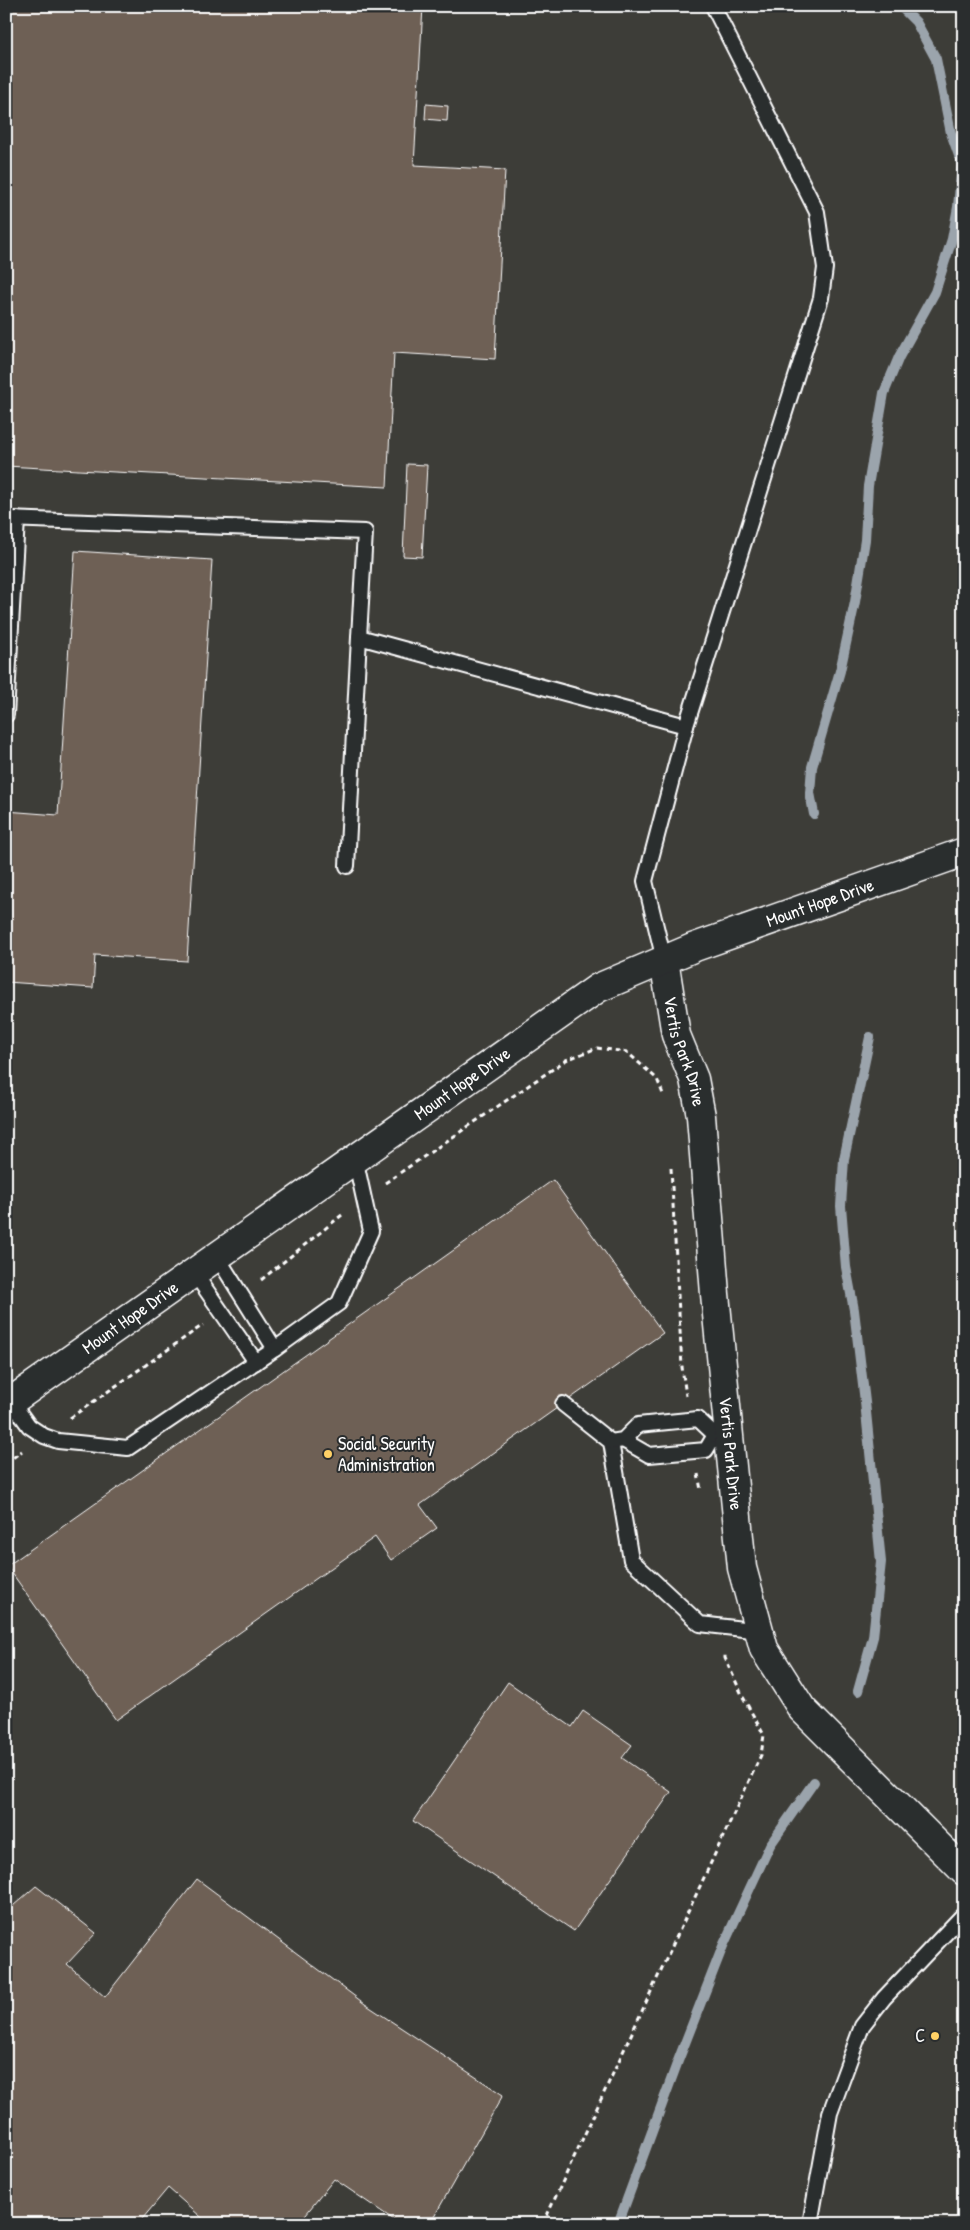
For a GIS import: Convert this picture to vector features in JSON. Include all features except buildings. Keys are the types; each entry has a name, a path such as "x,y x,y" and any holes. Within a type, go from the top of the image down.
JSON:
{"street":[{"name":"Mount Hope Drive","path":"9,1403 216,1255 598,988 664,960 769,920 964,852"},
{"name":"Vertis Park Drive","path":"664,960 676,1035 694,1079 701,1116 722,1434 742,1568 764,1650 802,1709 964,1871"}],"lane":[{"path":"664,960 645,881 686,726 821,298 825,268 817,212 713,6"},
{"path":"6,714 11,519 365,532 347,866"},
{"path":"359,637 686,726"},
{"path":"9,1403 30,1426 44,1436 58,1441 128,1448 275,1349 339,1303 371,1231 355,1158"},
{"path":"216,1255 240,1297 275,1349"},
{"path":"194,1271 256,1362"},
{"path":"563,1404 617,1441 649,1455 706,1450 722,1434 698,1419 638,1425 617,1441"},
{"path":"617,1441 631,1560 700,1624 760,1631"},
{"path":"810,2224 830,2113 862,2026 884,1998 964,1914"}],"path":[{"path":"240,1297 364,1197 566,1060 597,1048 627,1052 657,1079 664,1096"},
{"path":"672,1160 682,1366 690,1420"},
{"path":"6,1463 222,1312"},
{"path":"694,1451 701,1492"},
{"path":"543,2224 761,1755 764,1735 743,1697 725,1658 722,1627"}],"shaded area":[{"path":"6,6 964,6 964,2224 6,2224"}],"waterway":[{"path":"814,814 810,793 812,767 840,671 855,602 865,540 868,486 884,393 899,357 935,292 952,239 958,207 962,164 951,133 936,59 916,22 900,6"},
{"path":"858,1691 873,1637 881,1562 865,1402 854,1310 846,1267 841,1206 844,1159 870,1037"},
{"path":"618,2224 723,1946 770,1845 814,1782"}],"place":[{"name":"Social Security Administration","path":"328,1454"},
{"name":"C","path":"935,2036"}]}
